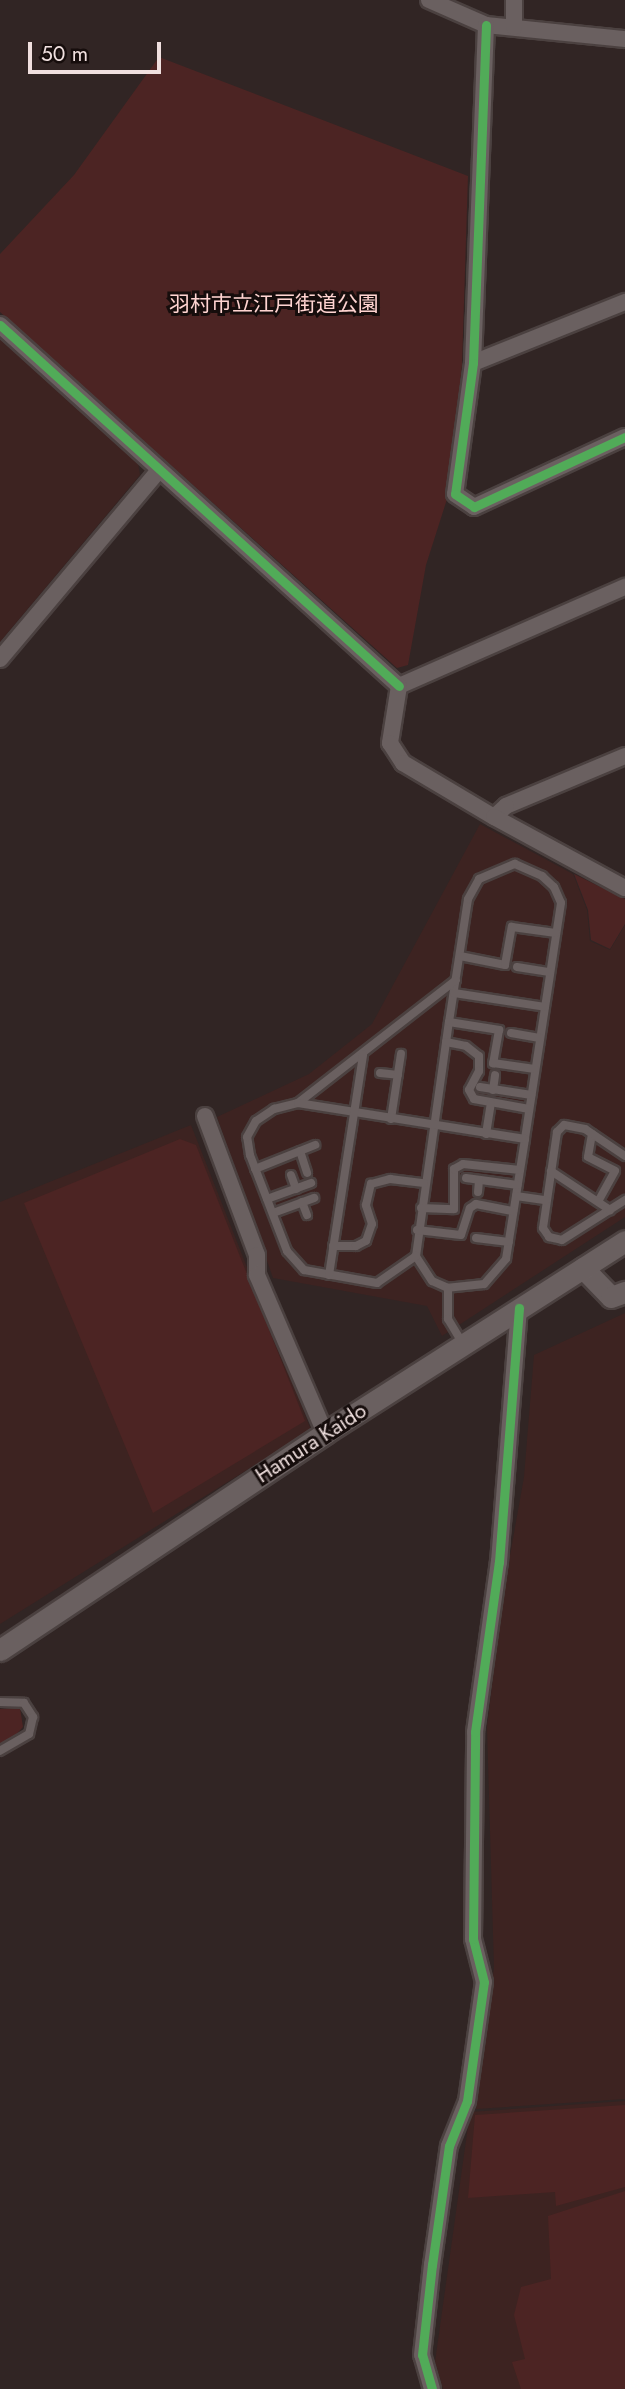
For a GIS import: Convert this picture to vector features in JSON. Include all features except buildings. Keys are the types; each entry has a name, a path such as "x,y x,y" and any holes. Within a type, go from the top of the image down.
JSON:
{"main road":[{"name":"Hamura Kaido","path":"0,1650 325,1433 625,1241"},
{"path":"583,1269 611,1297 625,1292"}],"street":[{"path":"429,0 486,25 625,39"},
{"path":"514,0 514,27"},
{"path":"486,25 473,363 454,494 474,507 625,437"},
{"path":"473,363 625,302"},
{"path":"0,325 399,686"},
{"path":"0,659 159,470"},
{"path":"399,686 625,587"},
{"path":"399,686 390,743 403,763 494,817 625,888"},
{"path":"494,817 506,806 625,756"},
{"path":"205,1116 257,1255 257,1275 325,1433"},
{"path":"432,2389 422,2355 432,2265 449,2146 467,2101 484,1982 473,1939 475,1732 499,1562 519,1308"}],"lane":[{"path":"515,864 530,867 554,887 561,903 556,933 506,1259 484,1284 448,1288 432,1280 415,1256 468,900 479,879 493,869 515,864"},
{"path":"460,956 505,965 512,927 556,933"},
{"path":"517,967 550,972"},
{"path":"415,1256 377,1283 304,1270 287,1251 255,1169 247,1138 256,1121 274,1109 298,1103 456,980"},
{"path":"454,993 545,1007"},
{"path":"449,1022 499,1030 493,1063 536,1069"},
{"path":"511,1033 540,1038"},
{"path":"446,1042 476,1051 481,1063 469,1094 491,1103 530,1109"},
{"path":"391,1119 401,1054"},
{"path":"329,1275 363,1055"},
{"path":"380,1073 398,1075"},
{"path":"493,1090 495,1074"},
{"path":"480,1087 531,1096"},
{"path":"298,1103 525,1139"},
{"path":"486,1134 491,1103"},
{"path":"625,1156 575,1124 564,1125 557,1132 543,1228 549,1237 562,1240 625,1200"},
{"path":"592,1134 588,1157 615,1171 598,1202"},
{"path":"255,1169 315,1145"},
{"path":"300,1151 307,1173"},
{"path":"421,1208 454,1209 454,1170 463,1164 520,1170"},
{"path":"551,1171 610,1210"},
{"path":"291,1175 296,1189"},
{"path":"466,1178 517,1185"},
{"path":"333,1246 356,1247 366,1241 372,1224 366,1195 371,1184 390,1179 424,1183"},
{"path":"478,1192 479,1180"},
{"path":"267,1199 311,1183"},
{"path":"516,1196 546,1200"},
{"path":"273,1213 314,1198"},
{"path":"302,1202 307,1215"},
{"path":"417,1230 461,1235 470,1208 476,1205 513,1211"},
{"path":"476,1238 509,1242"},
{"path":"448,1288 448,1319 463,1344"},
{"path":"0,1702 24,1703 33,1717 29,1734 0,1751"}],"shaded area":[{"path":"0,338 138,463 140,475 0,642"},
{"path":"480,824 573,874 587,910 590,941 610,950 625,925 625,1217 442,1336 427,1306 273,1278 217,1117 309,1074 372,1024"},
{"path":"191,1125 311,1430 0,1624 0,1202"},
{"path":"625,1313 625,2099 476,2109 494,1968 487,1727 503,1595 524,1477 534,1355"},
{"path":"625,2101 625,2389 443,2389 435,2362 470,2112"}],"green space":[{"name":"羽村市立江戸街道公園","path":"159,57 468,176 462,365 448,496 426,565 408,665 397,668 0,312 0,254 74,175"},
{"path":"574,874 625,899 625,924 610,949 591,940 588,910"},
{"path":"180,1139 196,1145 305,1421 153,1513 24,1203"},
{"path":"20,1708 23,1727 10,1741 0,1743 0,1709"},
{"path":"625,2105 625,2187 556,2206 555,2192 468,2198 475,2115"},
{"path":"625,2191 625,2389 521,2389 512,2362 525,2359 514,2315 521,2287 551,2279 548,2216"}],"cycle path":[{"path":"486,25 473,363 455,494 474,507 625,437"},
{"path":"0,325 399,686"},
{"path":"432,2389 422,2355 432,2265 449,2146 467,2101 484,1982 473,1939 475,1732 499,1562 519,1308"}]}
